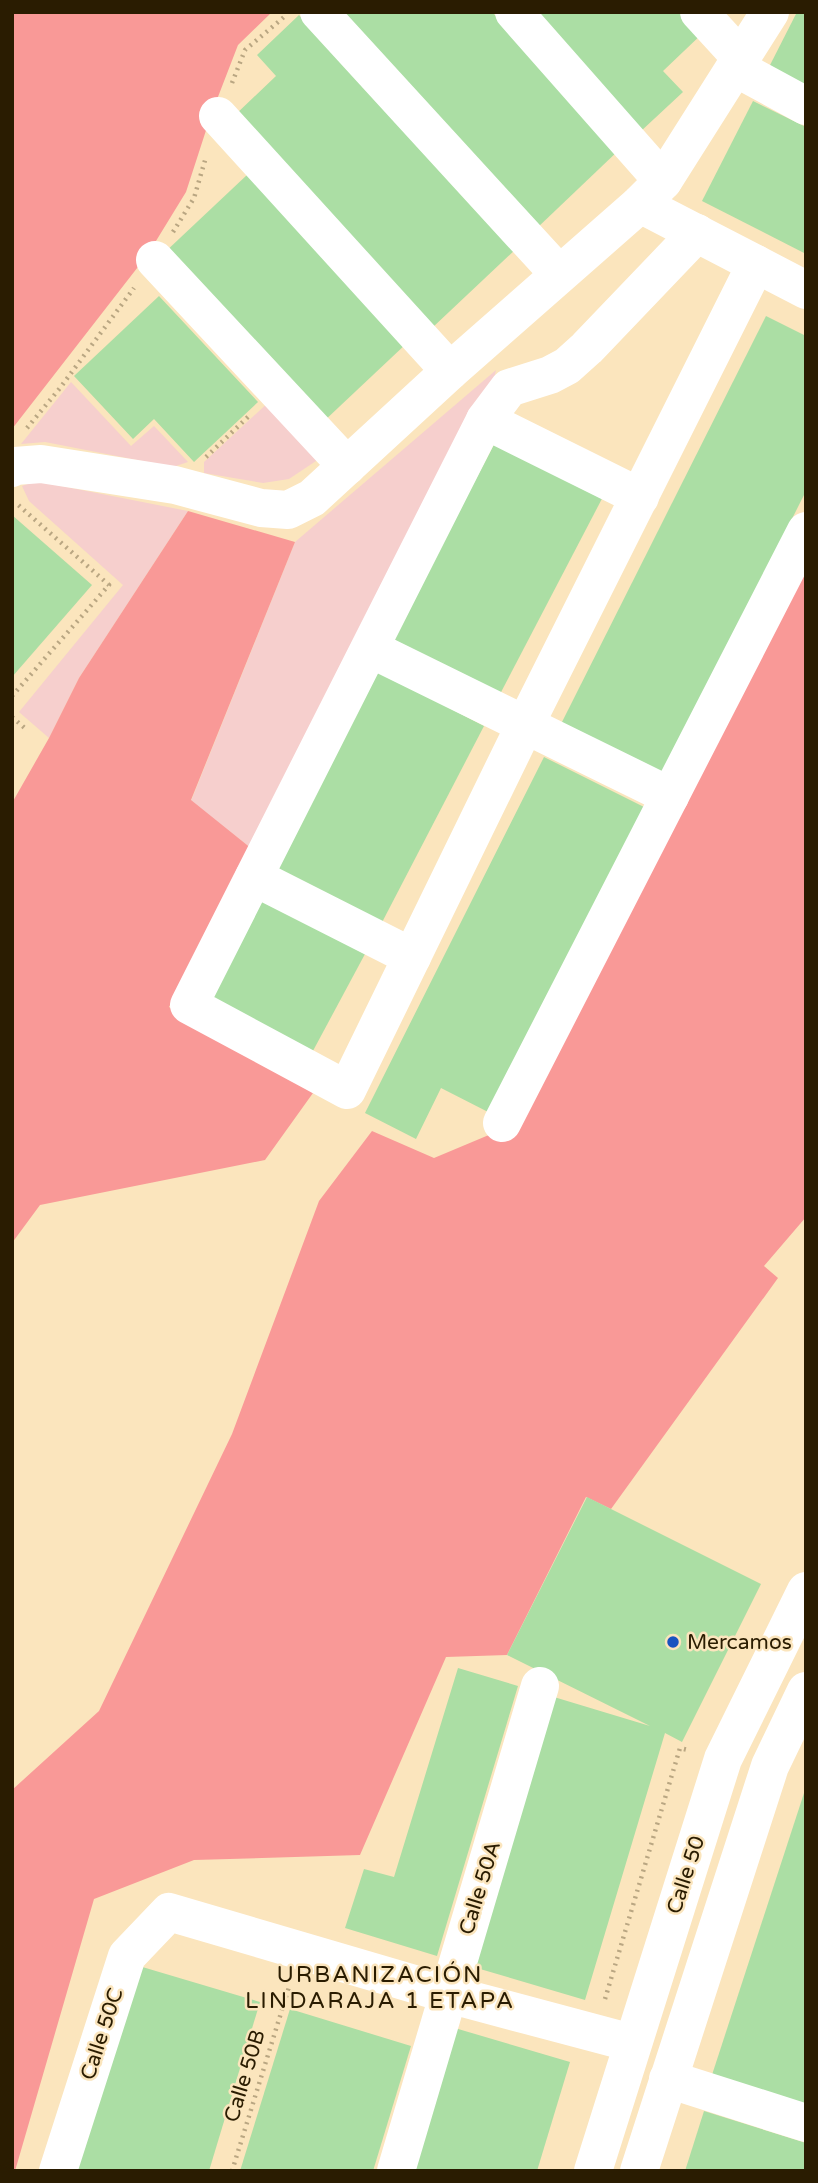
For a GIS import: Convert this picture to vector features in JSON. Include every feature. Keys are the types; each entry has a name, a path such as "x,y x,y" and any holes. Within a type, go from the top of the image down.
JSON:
{"street":[{"path":"319,12 559,274"},
{"path":"514,12 652,193 697,233 806,290"},
{"path":"699,12 739,63 806,106"},
{"path":"12,468 41,464 175,485 261,508 288,510 312,498 450,371 652,193 770,12"},
{"path":"218,116 450,371"},
{"path":"697,233 567,366 550,375 509,388 485,421 189,1005 347,1090 525,725 756,264"},
{"path":"155,260 348,466"},
{"path":"485,421 639,497"},
{"path":"502,1123 806,531"},
{"path":"371,649 670,796"},
{"path":"254,877 412,957"},
{"name":"Calle 50","path":"593,2171 723,1759 806,1591"},
{"name":"Calle 50A","path":"396,2171 540,1686"},
{"path":"639,2171 770,1766 804,1699"},
{"name":"Calle 50C","path":"58,2171 127,1956 169,1912 300,1950"},
{"path":"300,1950 448,1994 632,2043"},
{"path":"668,2079 806,2123"}],"path":[{"path":"175,485 277,391"},
{"path":"12,499 110,585 12,696"},
{"path":"12,717 27,730"},
{"path":"595,2033 680,1748"},
{"name":"Calle 50B","path":"232,2171 300,1950"}],"shaded area":[{"path":"12,12 272,12 238,45 211,115 186,192 148,254 12,429"},
{"path":"496,370 491,392 252,849 191,801 295,542"},
{"path":"71,382 131,446 154,426 188,462 173,467 45,442 21,444"},
{"path":"272,399 325,455 289,479 263,483 204,473 204,462"},
{"path":"36,481 188,511 79,678 49,738 19,712 123,585 29,501 22,486"},
{"path":"188,511 295,542 191,800 252,849 169,1007 313,1093 265,1160 40,1205 12,1243 12,803 79,678"},
{"path":"806,558 806,1217 764,1266 778,1278 611,1509 586,1497 507,1655 446,1657 360,1855 194,1860 94,1899 15,2171 12,2171 12,1790 99,1711 232,1434 319,1201 372,1131 434,1158 496,1132"}],"building":[{"path":"333,12 492,12 620,149 536,229"},
{"path":"528,12 688,12 705,31 663,71 683,92 640,132"},
{"path":"797,12 806,12 806,91 767,71"},
{"path":"299,15 517,248 432,328 234,116 276,76 257,55"},
{"path":"753,101 806,127 806,254 702,201"},
{"path":"248,174 407,343 322,423 163,254"},
{"path":"159,296 258,402 194,462 154,419 133,439 74,376"},
{"path":"766,316 806,336 806,491 663,775 561,724"},
{"path":"499,435 606,491 499,696 391,641"},
{"path":"12,515 92,585 12,677"},
{"path":"376,670 484,726 377,932 270,876"},
{"path":"544,757 646,808 492,1114 441,1088 416,1139 365,1113"},
{"path":"262,900 365,954 307,1062 205,1008"},
{"path":"587,1497 761,1584 682,1742 665,1733 585,2000 463,1964 544,1694 650,1726 507,1655"},
{"path":"458,1668 518,1686 437,1956 345,1928 364,1869 394,1877"},
{"path":"806,1790 806,2112 710,2081"},
{"path":"139,1966 260,2002 209,2171 77,2171"},
{"path":"290,2009 411,2046 373,2171 240,2171"},
{"path":"448,2026 570,2062 537,2171 404,2171"},
{"path":"704,2111 806,2143 805,2171 685,2171"}],"place":[{"name":"Mercamos","path":"673,1642"}],"district":[{"name":"URBANIZACIÓN LINDARAJA 1 ETAPA","path":"380,1988"}]}
